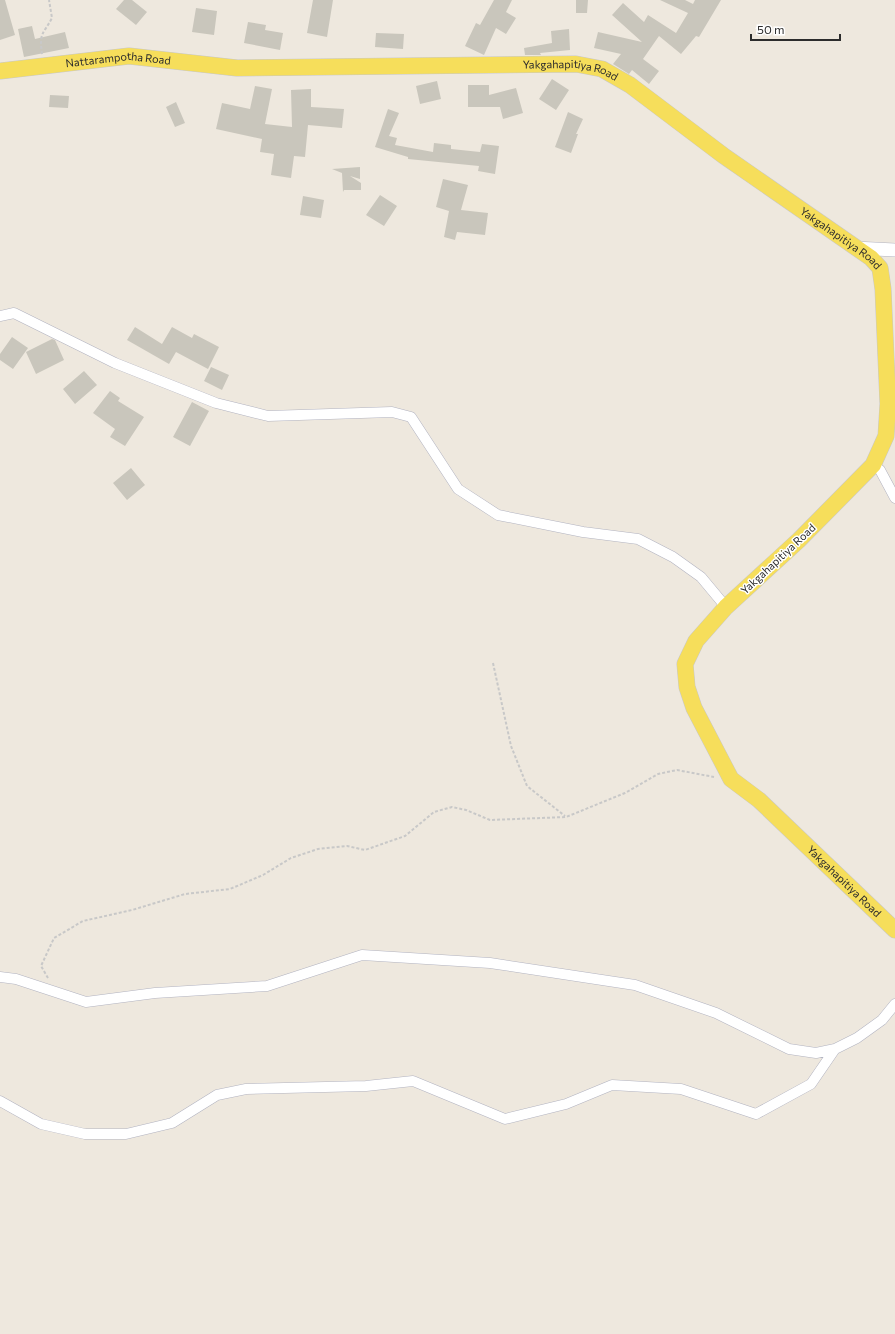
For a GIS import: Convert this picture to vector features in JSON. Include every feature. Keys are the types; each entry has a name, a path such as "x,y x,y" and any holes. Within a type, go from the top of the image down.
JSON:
{"main road":[{"name":"Nattarampotha Road","path":"0,71 129,56 237,68"},
{"name":"Yakgahapitiya Road","path":"237,68 576,64 602,69 630,84 724,156 871,258 880,268 883,289 888,404 886,436 873,465 799,540 726,607 696,641 685,664 687,687 694,708 731,780 759,800 895,930"}],"street":[{"path":"855,248 894,250"},
{"path":"880,268 884,258 894,250"},
{"path":"0,316 14,313 115,363 216,403 268,416 392,412 411,417 458,489 498,515 583,532 638,539 673,558 701,577 726,607"},
{"path":"873,465 880,470 895,498"},
{"path":"0,977 16,979 86,1002 155,993 267,986 362,955 490,963 636,985 716,1013 789,1049 816,1053 835,1049 857,1038 882,1020 895,1004"},
{"path":"0,1101 41,1124 85,1134 126,1134 172,1123 217,1095 246,1089 366,1086 413,1081 505,1119 566,1104 612,1085 681,1089 756,1114 811,1084 835,1049"}],"path":[{"path":"44,67 40,39 42,32 52,18 49,0"},
{"path":"493,663 511,746 527,786 566,817"},
{"path":"55,991 42,966 54,938 82,921 132,910 185,894 230,889 263,875 291,858 318,849 347,846 365,850 405,836 434,812 452,807 466,810 490,820 566,817 625,793 658,774 671,771 677,770 731,780"}],"building":[{"path":"0,0 5,0 15,35 0,40"},
{"path":"124,0 132,0 147,12 136,25 116,9"},
{"path":"313,0 333,0 327,37 307,33"},
{"path":"494,0 512,0 506,12 516,18 506,34 496,28 484,55 465,46 476,23 480,25"},
{"path":"576,0 588,0 587,13 576,13"},
{"path":"660,0 685,0 693,4 695,0 721,0 699,37 696,36 681,54 659,36 643,59 659,71 649,84 632,70 629,74 613,64 621,54 594,48 598,32 642,42 612,15 623,3 644,22 648,15 676,33 688,13"},
{"path":"196,8 217,11 214,35 192,32"},
{"path":"248,22 266,25 265,30 283,33 280,50 244,43"},
{"path":"32,26 35,39 65,32 69,48 24,57 18,29"},
{"path":"569,29 570,50 540,53 541,55 525,55 524,48 552,43 551,31"},
{"path":"376,33 404,34 403,49 375,47"},
{"path":"552,79 569,90 556,110 539,99"},
{"path":"437,81 441,99 420,104 416,86"},
{"path":"468,85 489,85 489,95 516,88 523,113 503,119 500,107 468,107"},
{"path":"255,86 272,89 265,124 292,127 291,90 311,89 311,107 344,109 342,128 308,125 305,157 294,156 291,178 271,175 274,154 260,152 262,139 216,129 222,103 250,109"},
{"path":"50,95 69,96 68,108 49,107"},
{"path":"176,102 185,123 175,127 166,107"},
{"path":"388,109 399,113 389,136 397,138 395,145 433,152 434,143 451,145 451,149 480,152 482,144 499,146 495,174 478,171 479,166 408,159 408,157 375,147"},
{"path":"568,112 583,119 576,134 578,134 571,153 555,147"},
{"path":"360,167 360,179 350,176 361,183 361,190 344,190 343,192 342,173 332,169"},
{"path":"443,179 468,185 461,210 488,213 485,235 457,232 455,240 444,237 449,211 436,207"},
{"path":"380,195 397,206 384,226 366,215"},
{"path":"303,196 324,200 321,218 300,215"},
{"path":"135,327 162,344 172,327 192,338 194,334 219,347 208,369 176,352 169,364 127,340"},
{"path":"12,337 28,348 13,369 0,360 0,354"},
{"path":"52,339 55,340 64,360 36,374 26,352"},
{"path":"211,367 229,375 222,390 204,381"},
{"path":"84,371 97,385 75,404 63,389"},
{"path":"110,391 120,398 118,401 144,417 125,446 110,437 115,429 93,413"},
{"path":"192,402 209,411 190,446 173,437"},
{"path":"131,468 145,485 127,500 113,483"}]}
